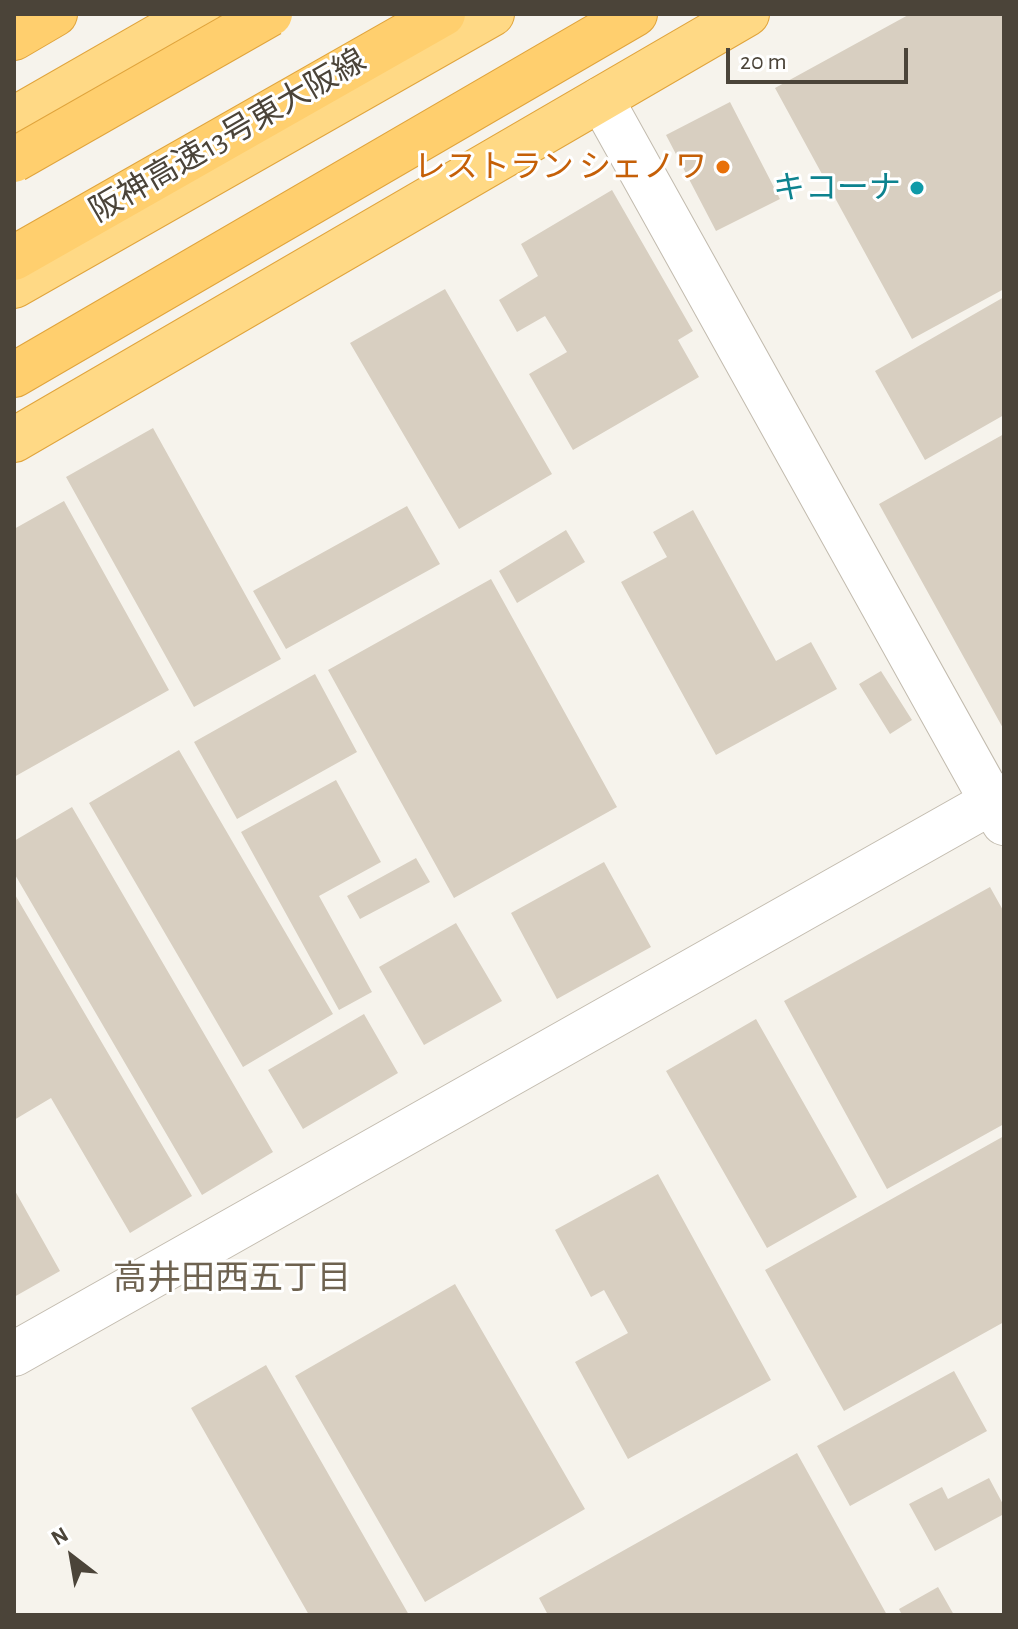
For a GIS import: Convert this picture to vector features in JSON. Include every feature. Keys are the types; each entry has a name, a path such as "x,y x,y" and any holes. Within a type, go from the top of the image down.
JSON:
{"highway":[{"path":"14,38 55,14"},
{"path":"14,119 197,14"},
{"path":"14,160 270,14"},
{"name":"阪神高速13号東大阪線","path":"14,258 443,14"},
{"path":"14,286 492,14"},
{"path":"14,375 635,14"},
{"path":"14,440 747,14"}],"street":[{"path":"14,1354 1000,806 601,99"}],"building":[{"name":"キコーナ","path":"910,14 1004,14 1004,289 912,339 775,88"},
{"name":"レストラン シェノワ","path":"730,102 780,199 716,231 666,135"},
{"path":"612,190 693,331 678,340 699,377 573,450 529,374 567,352 545,316 517,332 499,300 538,276 521,244"},
{"path":"445,289 552,474 459,529 350,343"},
{"path":"1004,297 1004,415 925,460 875,371"},
{"path":"153,428 281,659 194,707 66,477"},
{"path":"1004,434 1004,730 879,504"},
{"path":"64,501 169,690 14,777 14,529"},
{"path":"407,506 440,564 286,649 253,591"},
{"path":"693,510 776,661 811,642 837,689 716,755 621,582 667,557 653,532"},
{"path":"566,530 585,562 517,603 499,571"},
{"path":"491,579 617,807 454,898 328,670"},
{"path":"881,671 912,720 890,734 859,684"},
{"path":"315,674 357,752 237,819 194,742"},
{"path":"179,750 333,1014 243,1067 89,803"},
{"path":"336,780 381,862 319,896 372,992 339,1010 241,832"},
{"path":"72,807 273,1152 202,1195 14,873 14,841"},
{"path":"416,858 430,882 360,919 347,896"},
{"path":"604,862 651,947 557,999 511,913"},
{"path":"990,887 1004,912 1004,1124 887,1189 784,1001"},
{"path":"14,893 192,1196 130,1233 51,1098 14,1120"},
{"path":"456,923 502,1001 424,1045 379,967"},
{"path":"364,1014 398,1073 303,1129 268,1070"},
{"path":"756,1019 857,1197 767,1248 666,1071"},
{"path":"1004,1136 1004,1322 844,1411 765,1270"},
{"path":"658,1174 771,1380 628,1459 575,1362 628,1333 604,1290 591,1297 555,1230"},
{"path":"14,1189 60,1271 14,1297"},
{"path":"455,1284 585,1509 425,1602 295,1376"},
{"path":"266,1365 409,1615 309,1615 191,1408"},
{"path":"954,1371 987,1431 850,1506 817,1446"},
{"path":"797,1453 887,1615 548,1615 539,1598"},
{"path":"989,1478 1004,1506 1004,1514 935,1551 909,1504 942,1487 948,1499"},
{"path":"938,1587 954,1615 902,1615 899,1609"}],"place":[{"name":"レストラン シェノワ","path":"723,167"},
{"name":"キコーナ","path":"917,188"}],"district":[{"name":"高井田西五丁目","path":"232,1279"}]}
